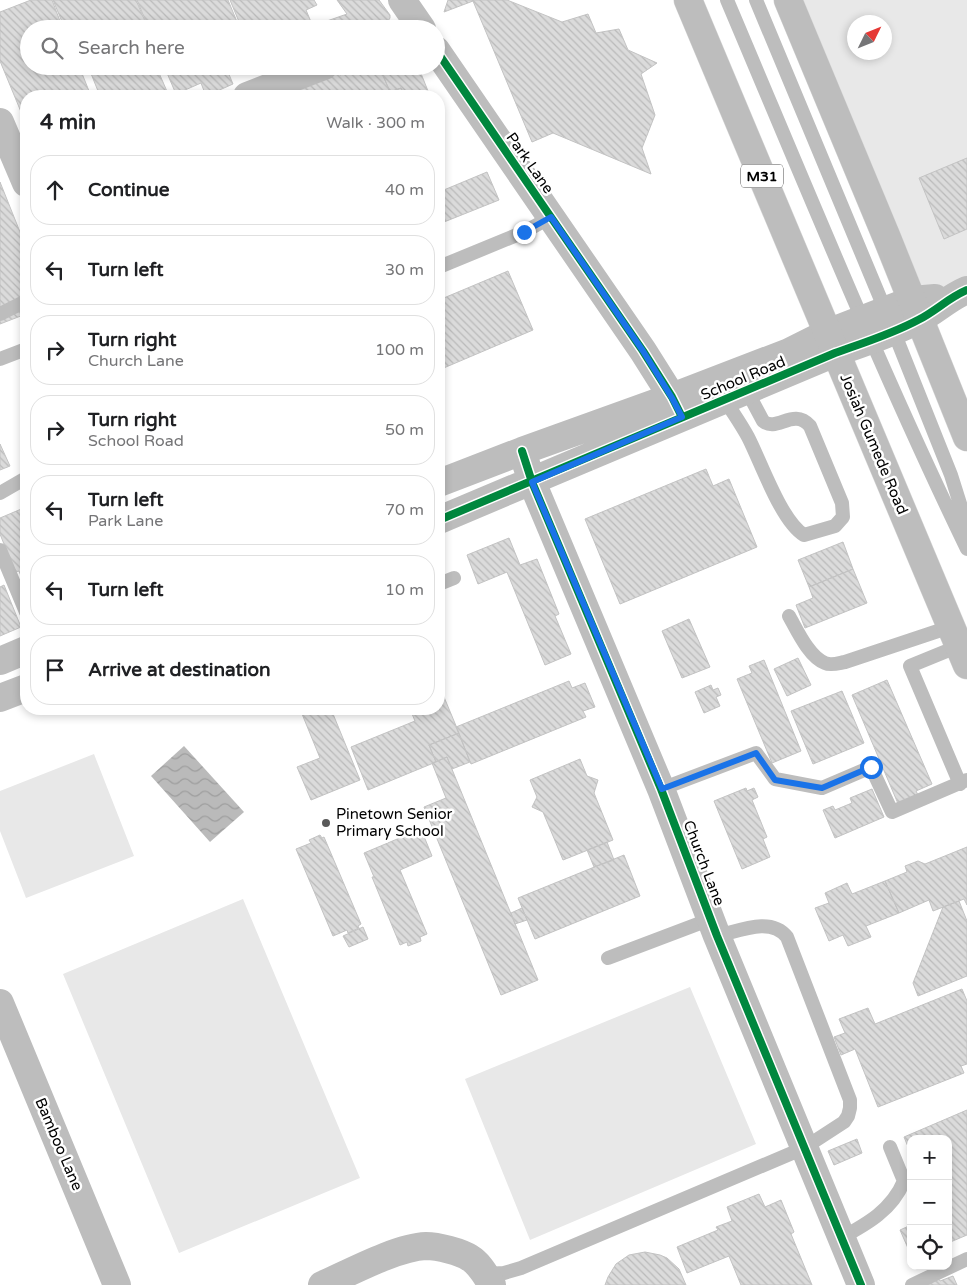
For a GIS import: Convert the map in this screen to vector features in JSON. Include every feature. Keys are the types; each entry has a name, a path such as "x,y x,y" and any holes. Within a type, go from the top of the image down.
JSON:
{"street":[{"path":"402,0 415,20"},
{"name":"Josiah Gumede Road","path":"688,0 959,646"},
{"path":"788,0 967,437"},
{"name":"Park Lane","path":"445,63 643,351 678,407"},
{"path":"262,90 301,75"},
{"path":"0,122 20,168"},
{"path":"831,343 960,293"},
{"name":"School Road","path":"445,482 522,451 678,407 736,396 831,343"},
{"name":"School Road","path":"445,518 532,482 789,352 831,343"},
{"name":"Church Lane","path":"522,451 532,482 662,789 714,927 860,1285"},
{"path":"0,661 20,653"},
{"path":"0,698 20,690"},
{"name":"Bamboo Lane","path":"0,1003 117,1285"},
{"path":"322,1285 398,1252 426,1246 443,1248 470,1258 488,1279"}],"lane":[{"path":"727,0 879,326 952,475 967,526"},
{"path":"756,0 879,326 935,483 967,549"},
{"path":"445,265 524,232 551,217"},
{"path":"0,314 20,305"},
{"path":"0,359 20,351"},
{"path":"736,396 768,424 796,418 804,420 810,426 842,503 843,517 835,526 804,534 794,526 776,496 748,437 736,396"},
{"path":"0,493 20,481"},
{"path":"0,550 20,598"},
{"path":"445,582 454,578"},
{"path":"789,616 807,646 825,664 959,646"},
{"path":"662,789 756,753 775,780 822,788 871,767 892,812 963,782 910,666 959,646"},
{"path":"488,1279 522,1268 804,1148 844,1122 848,1116 850,1100 787,937 779,930 771,926 714,927 608,958"},
{"path":"841,1238 875,1218 896,1198 904,1181 890,1147"},
{"path":"912,1285 967,1259"}],"shaded area":[{"path":"790,0 967,0 967,289 918,309"},
{"path":"94,754 134,856 26,898 0,831 0,791"},
{"path":"243,899 360,1178 179,1253 63,974"},
{"path":"690,987 756,1144 530,1240 465,1079"}],"water":[{"path":"184,746 244,812 210,842 151,776"}],"building":[{"path":"31,0 52,0 60,20 20,20 20,75 83,75 89,90 20,90 20,109 0,61 0,12"},
{"path":"53,0 136,0 144,20 61,20"},
{"path":"137,0 228,0 236,20 145,20"},
{"path":"230,0 314,0 317,5 306,10 310,20 238,20"},
{"path":"337,0 379,0 390,15 390,18 389,20 330,20 347,14"},
{"path":"448,0 507,0 562,22 588,14 596,33 619,29 628,50 657,63 641,74 655,115 642,148 651,174 553,133 532,142 473,1 444,12"},
{"path":"92,75 160,75 166,90 98,90"},
{"path":"168,75 229,75 233,84 220,90 204,90 201,83 185,90 174,90"},
{"path":"316,75 327,75 316,80 314,76"},
{"path":"326,75 383,75 389,90 296,90 295,88"},
{"path":"383,75 422,75 428,90 402,90 401,88 389,90"},
{"path":"967,158 967,229 944,239 919,178"},
{"path":"487,172 499,200 445,222 445,190"},
{"path":"0,182 20,232 20,316 0,324"},
{"path":"508,271 533,330 445,367 445,297"},
{"path":"0,444 10,466 0,470"},
{"path":"706,469 713,486 729,479 757,547 620,604 585,519"},
{"path":"20,510 20,574 19,571 15,572 0,534 0,518"},
{"path":"509,538 520,565 537,559 559,614 555,616 571,654 545,665 507,572 478,584 467,555"},
{"path":"843,542 853,569 809,587 798,560"},
{"path":"853,569 867,603 805,628 796,605 813,598 809,587"},
{"path":"4,585 20,627 0,636 0,587"},
{"path":"689,619 710,667 682,678 662,631"},
{"path":"798,658 811,685 787,696 774,669"},
{"path":"764,660 801,751 772,763 737,679 752,673 749,666"},
{"path":"887,680 932,784 916,791 919,797 899,806 852,695"},
{"path":"569,681 572,688 585,683 595,707 583,711 586,717 471,764 456,727"},
{"path":"711,685 713,690 718,688 721,695 716,697 720,706 704,713 695,692"},
{"path":"842,691 864,743 813,764 791,711"},
{"path":"445,699 459,733 429,745 436,762 368,790 351,747 415,721 412,715 445,715"},
{"path":"302,715 333,715 360,780 311,800 297,767 320,758"},
{"path":"459,733 470,762 452,769 447,757 436,762 429,745"},
{"path":"447,757 538,980 501,995 424,807 446,798 432,763"},
{"path":"580,759 587,776 598,780 594,793 613,840 563,860 543,812 532,807 537,797 530,780"},
{"path":"746,788 747,791 754,788 758,797 752,800 767,837 763,839 770,857 742,869 714,801"},
{"path":"872,789 884,817 835,838 823,810 833,806 835,810 852,803 850,798"},
{"path":"421,829 432,856 400,870 427,934 420,937 421,941 408,946 407,942 400,945 364,853"},
{"path":"320,835 322,838 324,837 361,924 358,926 359,928 348,933 347,930 333,936 296,849 311,843 309,840"},
{"path":"607,842 614,860 594,867 587,850"},
{"path":"967,847 967,905 964,899 933,911 929,900 899,913 885,881 907,872 905,866 918,861 925,864"},
{"path":"624,855 640,896 535,939 518,898"},
{"path":"885,881 899,913 866,926 871,937 848,946 843,935 829,941 815,908 829,903 825,893 847,883 852,894"},
{"path":"959,901 967,921 967,976 918,996 913,983 943,907"},
{"path":"522,908 527,920 515,924 511,913"},
{"path":"363,927 368,939 349,947 343,936"},
{"path":"962,989 967,1001 967,1064 961,1066 964,1073 878,1107 855,1049 841,1055 834,1037 845,1033 839,1019 868,1008 875,1024"},
{"path":"967,1110 967,1235 952,1241 952,1135 909,1135"},
{"path":"857,1139 862,1153 834,1165 828,1151"},
{"path":"759,1194 765,1207 781,1200 794,1232 791,1234 812,1285 741,1285 729,1256 687,1273 677,1247 718,1230 716,1227 732,1221 727,1207"},
{"path":"907,1227 907,1246 900,1230"},
{"path":"645,1252 667,1258 679,1269 686,1285 605,1285 616,1264 629,1255"},
{"path":"953,1276 957,1285 923,1285 938,1278 940,1281"}],"cycle path":[{"path":"445,63 643,351 672,397 682,417"},
{"path":"445,517 835,353 898,330 967,290"},
{"path":"522,451 532,482 661,789 717,936 861,1285"}],"place":[{"name":"Pinetown Senior Primary School","path":"326,823"}],"route":[{"path":"524,232 551,217 643,351 682,417 532,482 662,789 756,753 775,780 822,788 871,767"}]}
